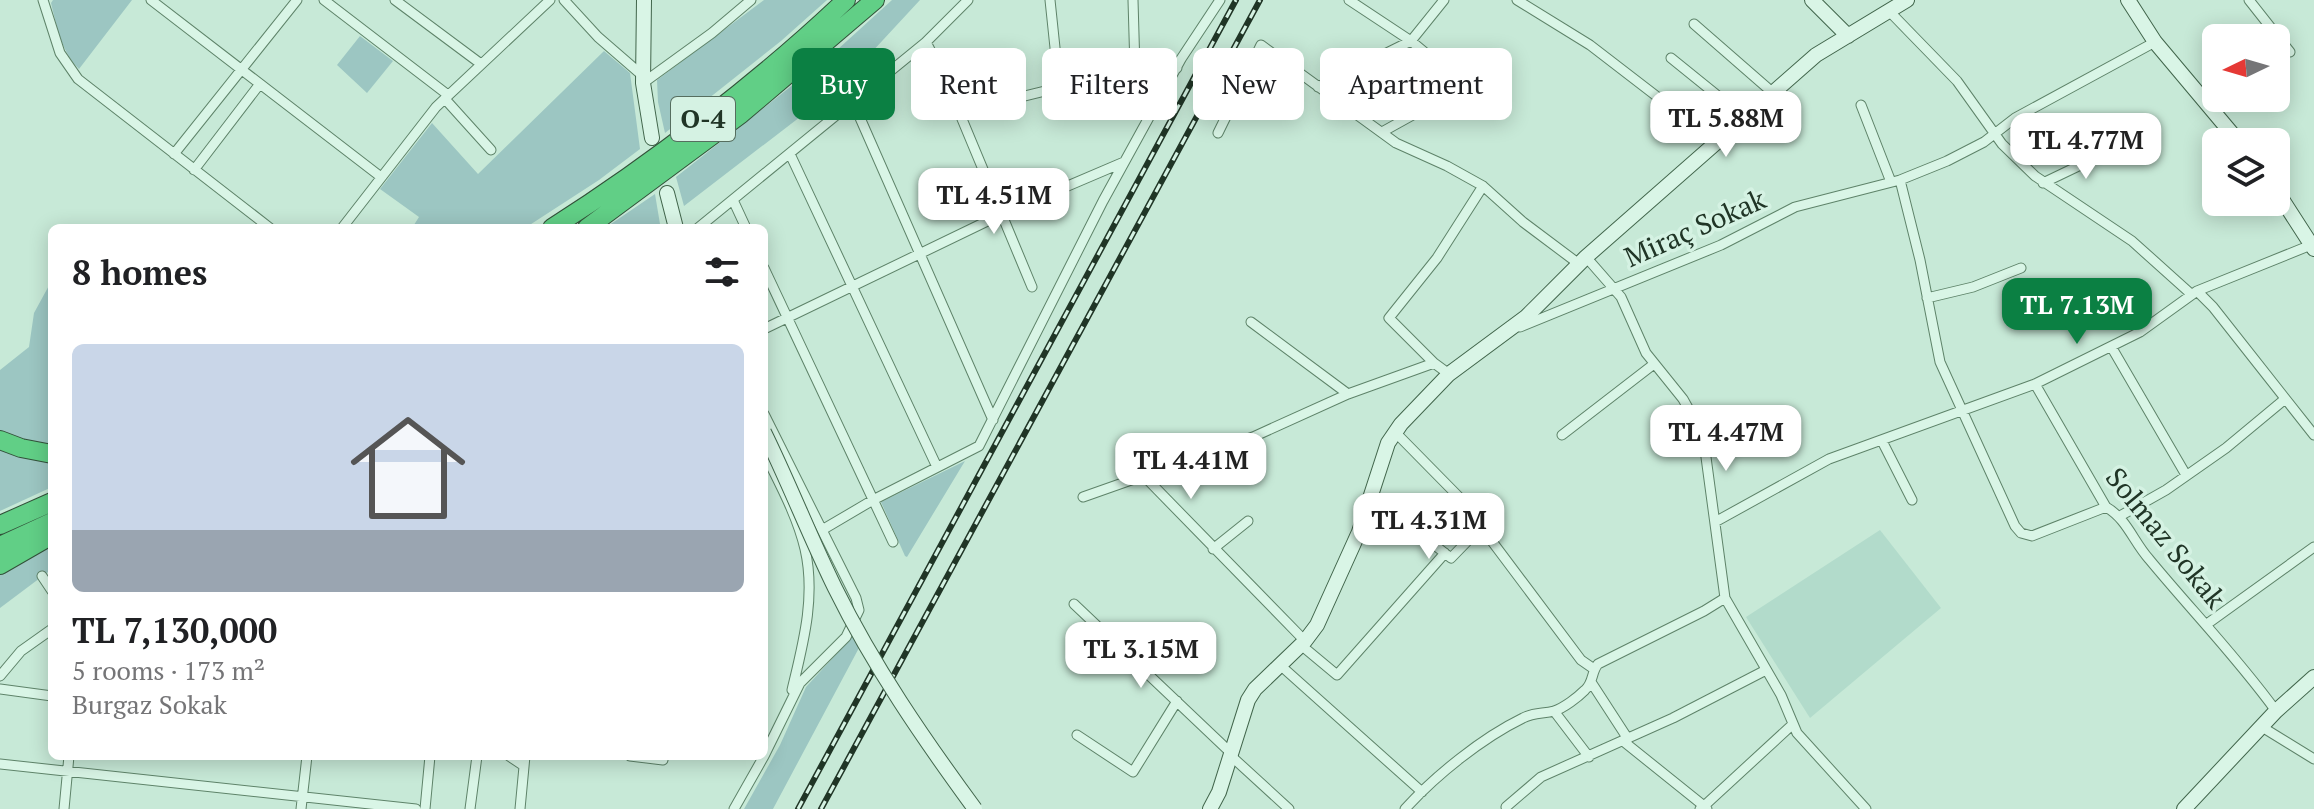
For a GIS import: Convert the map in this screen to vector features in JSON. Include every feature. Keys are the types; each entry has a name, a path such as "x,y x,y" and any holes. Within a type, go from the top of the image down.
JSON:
{"highway":[{"name":"O-4","path":"558,224 718,107 846,0"},
{"name":"O-4","path":"592,224 741,114 875,0"},
{"path":"0,440 48,453"},
{"path":"0,525 48,504"},
{"path":"0,546 48,524"},
{"path":"0,565 48,537"}],"street":[{"path":"43,0 57,44 71,72 265,224"},
{"path":"174,154 297,0"},
{"path":"324,0 446,97 491,150"},
{"path":"395,0 481,64"},
{"path":"345,224 446,97 550,0"},
{"path":"564,0 643,79"},
{"path":"644,0 643,79 652,138"},
{"path":"643,79 712,33 751,0"},
{"path":"895,67 968,0"},
{"path":"1050,0 1055,48"},
{"path":"1133,0 1134,48"},
{"path":"1177,68 1220,0"},
{"path":"1349,0 1411,41 1465,86 1382,132"},
{"path":"1318,87 1411,41 1444,0"},
{"path":"1517,0 1590,45 1716,142"},
{"path":"1812,0 1848,36"},
{"path":"1210,809 1219,792 1248,700 1317,625 1338,582 1372,496 1384,452 1395,432 1449,374 1509,331 1583,260 1772,92 1816,55 1907,0"},
{"path":"2128,0 2155,42 2227,128"},
{"path":"2249,0 2268,24"},
{"path":"154,1 381,177"},
{"path":"1889,11 1957,81 2002,144 2043,183 2132,241 2213,307 2314,435"},
{"path":"1694,24 1772,92"},
{"path":"926,42 929,48"},
{"name":"Miraç Sokak","path":"1509,331 1721,245 1795,207 1896,181 1961,154 2015,118 2155,42"},
{"path":"1218,133 1261,45 1408,150 1447,166 1483,186 1523,222 1583,260 1615,288 1654,364 1683,399 1703,435 1725,598 1786,705 1792,725 1866,809"},
{"path":"1671,58 1744,117"},
{"path":"194,170 259,85"},
{"path":"1861,105 1896,181 1927,298 1940,362 2017,528 2026,536 2032,536 2106,507"},
{"path":"703,224 831,120"},
{"path":"861,120 993,420"},
{"path":"962,120 1032,287"},
{"path":"822,530 979,446 1148,120"},
{"path":"2043,183 2114,149"},
{"path":"790,154 937,467"},
{"path":"768,327 1002,214 1125,161"},
{"path":"1449,374 1389,318 1437,258 1483,186"},
{"path":"667,193 675,224"},
{"path":"733,200 744,224"},
{"path":"1715,522 1829,459 2035,384 2112,348 2148,327 2194,293 2312,247 2309,227 2290,206"},
{"path":"1927,298 1973,287 2021,268"},
{"path":"768,277 893,542"},
{"path":"1251,322 1348,394"},
{"path":"2112,348 2186,475"},
{"path":"1083,497 1253,437 1348,394 1434,363"},
{"path":"1562,435 1654,364"},
{"name":"Solmaz Sokak","path":"2035,384 2106,507 2120,516 2146,556 2207,624 2276,711"},
{"path":"2120,516 2226,448 2285,399"},
{"path":"768,422 856,598 859,610 846,637 807,675 788,705 768,748"},
{"path":"1395,432 1439,474 1482,526 1581,660 1594,669"},
{"path":"768,441 862,640 910,720 975,809"},
{"path":"1882,441 1912,500"},
{"path":"768,461 800,531 807,561 808,615 788,705"},
{"path":"1144,476 1337,675 1445,553"},
{"path":"1372,496 1451,558 1482,526"},
{"path":"1213,549 1248,521"},
{"path":"2207,624 2314,547"},
{"path":"42,576 48,585"},
{"path":"1405,809 1442,774 1521,719 1536,712 1554,711 1586,690 1598,664 1725,598"},
{"path":"1074,604 1289,809"},
{"path":"0,676 21,651 48,632"},
{"path":"1280,665 1422,792"},
{"path":"1506,807 1541,777 1625,740 1766,670"},
{"path":"2184,809 2276,711 2314,677"},
{"path":"1591,682 1625,740 1704,808 1792,725"},
{"path":"0,689 48,695"},
{"path":"1077,735 1133,772 1177,701"},
{"path":"1554,711 1589,757"},
{"path":"2262,727 2314,759"},
{"path":"64,809 68,760"},
{"path":"301,809 307,760"},
{"path":"425,809 430,760"},
{"path":"470,809 476,760"},
{"path":"734,809 762,760"},
{"path":"520,809 524,761"},
{"path":"0,764 416,809"}],"green space":[{"path":"1880,530 1941,608 1810,718 1746,617"}],"shaded area":[{"path":"53,0 132,0 79,69 60,38 51,3"},
{"path":"764,0 827,0 781,41 665,133 657,80"},
{"path":"892,0 920,0 876,48 839,48"},
{"path":"360,36 393,61 367,93 337,65"},
{"path":"604,51 630,73 640,149 531,224 415,224 419,217 380,189 432,123 478,174"},
{"path":"792,85 792,120 796,120 684,206 676,177"},
{"path":"655,194 660,224 611,224"},
{"path":"48,287 48,445 0,434 0,370 29,347 34,313"},
{"path":"0,448 48,461 48,489 0,511"},
{"path":"965,461 907,557 905,556 881,502"},
{"path":"48,543 48,572 0,608 0,570"},
{"path":"854,635 860,646 773,809 744,809 780,745 806,687"}],"railway":[{"path":"798,809 1236,0"},
{"path":"821,809 1260,0"}]}
